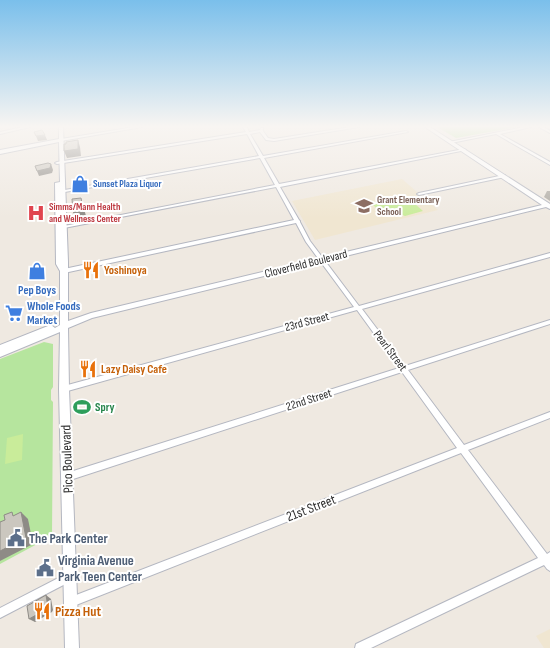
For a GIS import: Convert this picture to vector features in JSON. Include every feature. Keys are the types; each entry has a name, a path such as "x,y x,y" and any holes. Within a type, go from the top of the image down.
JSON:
{"street":[{"name":"Pico Boulevard","path":"59,157 61,229 59,264 64,271 64,389 72,648"},
{"path":"60,163 96,157"},
{"path":"60,192 261,157"},
{"name":"Pearl Street","path":"262,157 308,241 548,561"},
{"path":"61,229 427,157"},
{"path":"475,157 549,206"},
{"path":"538,157 550,164"},
{"path":"419,194 504,176"},
{"name":"Cloverfield Boulevard","path":"0,348 51,328 64,326 96,315 549,206"},
{"path":"64,271 298,221"},
{"name":"23rd Street","path":"64,389 550,255"},
{"name":"22nd Street","path":"67,477 550,322"},
{"name":"Cloverfield Boulevard","path":"0,354 50,334 64,326"},
{"name":"21st Street","path":"71,602 550,415"},
{"path":"360,648 548,561"},
{"path":"0,613 70,577"}],"shaded area":[{"name":"Grant Elementary School","path":"402,179 438,210 315,240 292,201"},
{"path":"550,629 550,648 544,648 536,636"}],"green space":[{"path":"407,197 423,211 405,216 393,211 381,212 373,205"},
{"path":"44,342 53,344 53,387 51,390 51,400 53,402 52,536 0,564 0,359"},
{"path":"23,434 22,460 5,464 7,438"}],"building":[{"path":"48,163 51,164 50,168 37,171 35,166"},
{"path":"81,198 83,208 73,212 72,199"},
{"path":"12,512 13,516 21,512 26,538 0,551 0,522 5,520 4,515"},
{"path":"46,595 47,609 29,619 27,606"}],"place":[{"name":"Sunset Plaza Liquor","path":"80,184"},
{"name":"Grant Elementary School","path":"364,206"},
{"name":"Simms/Mann Health and Wellness Center","path":"36,213"},
{"name":"Yoshinoya","path":"91,270"},
{"name":"Pep Boys","path":"37,271"},
{"name":"Whole Foods Market","path":"14,313"},
{"name":"Lazy Daisy Cafe","path":"88,369"},
{"name":"Spry","path":"82,407"},
{"name":"The Park Center","path":"16,538"},
{"name":"Virginia Avenue Park Teen Center","path":"45,568"},
{"name":"Pizza Hut","path":"42,611"}]}
